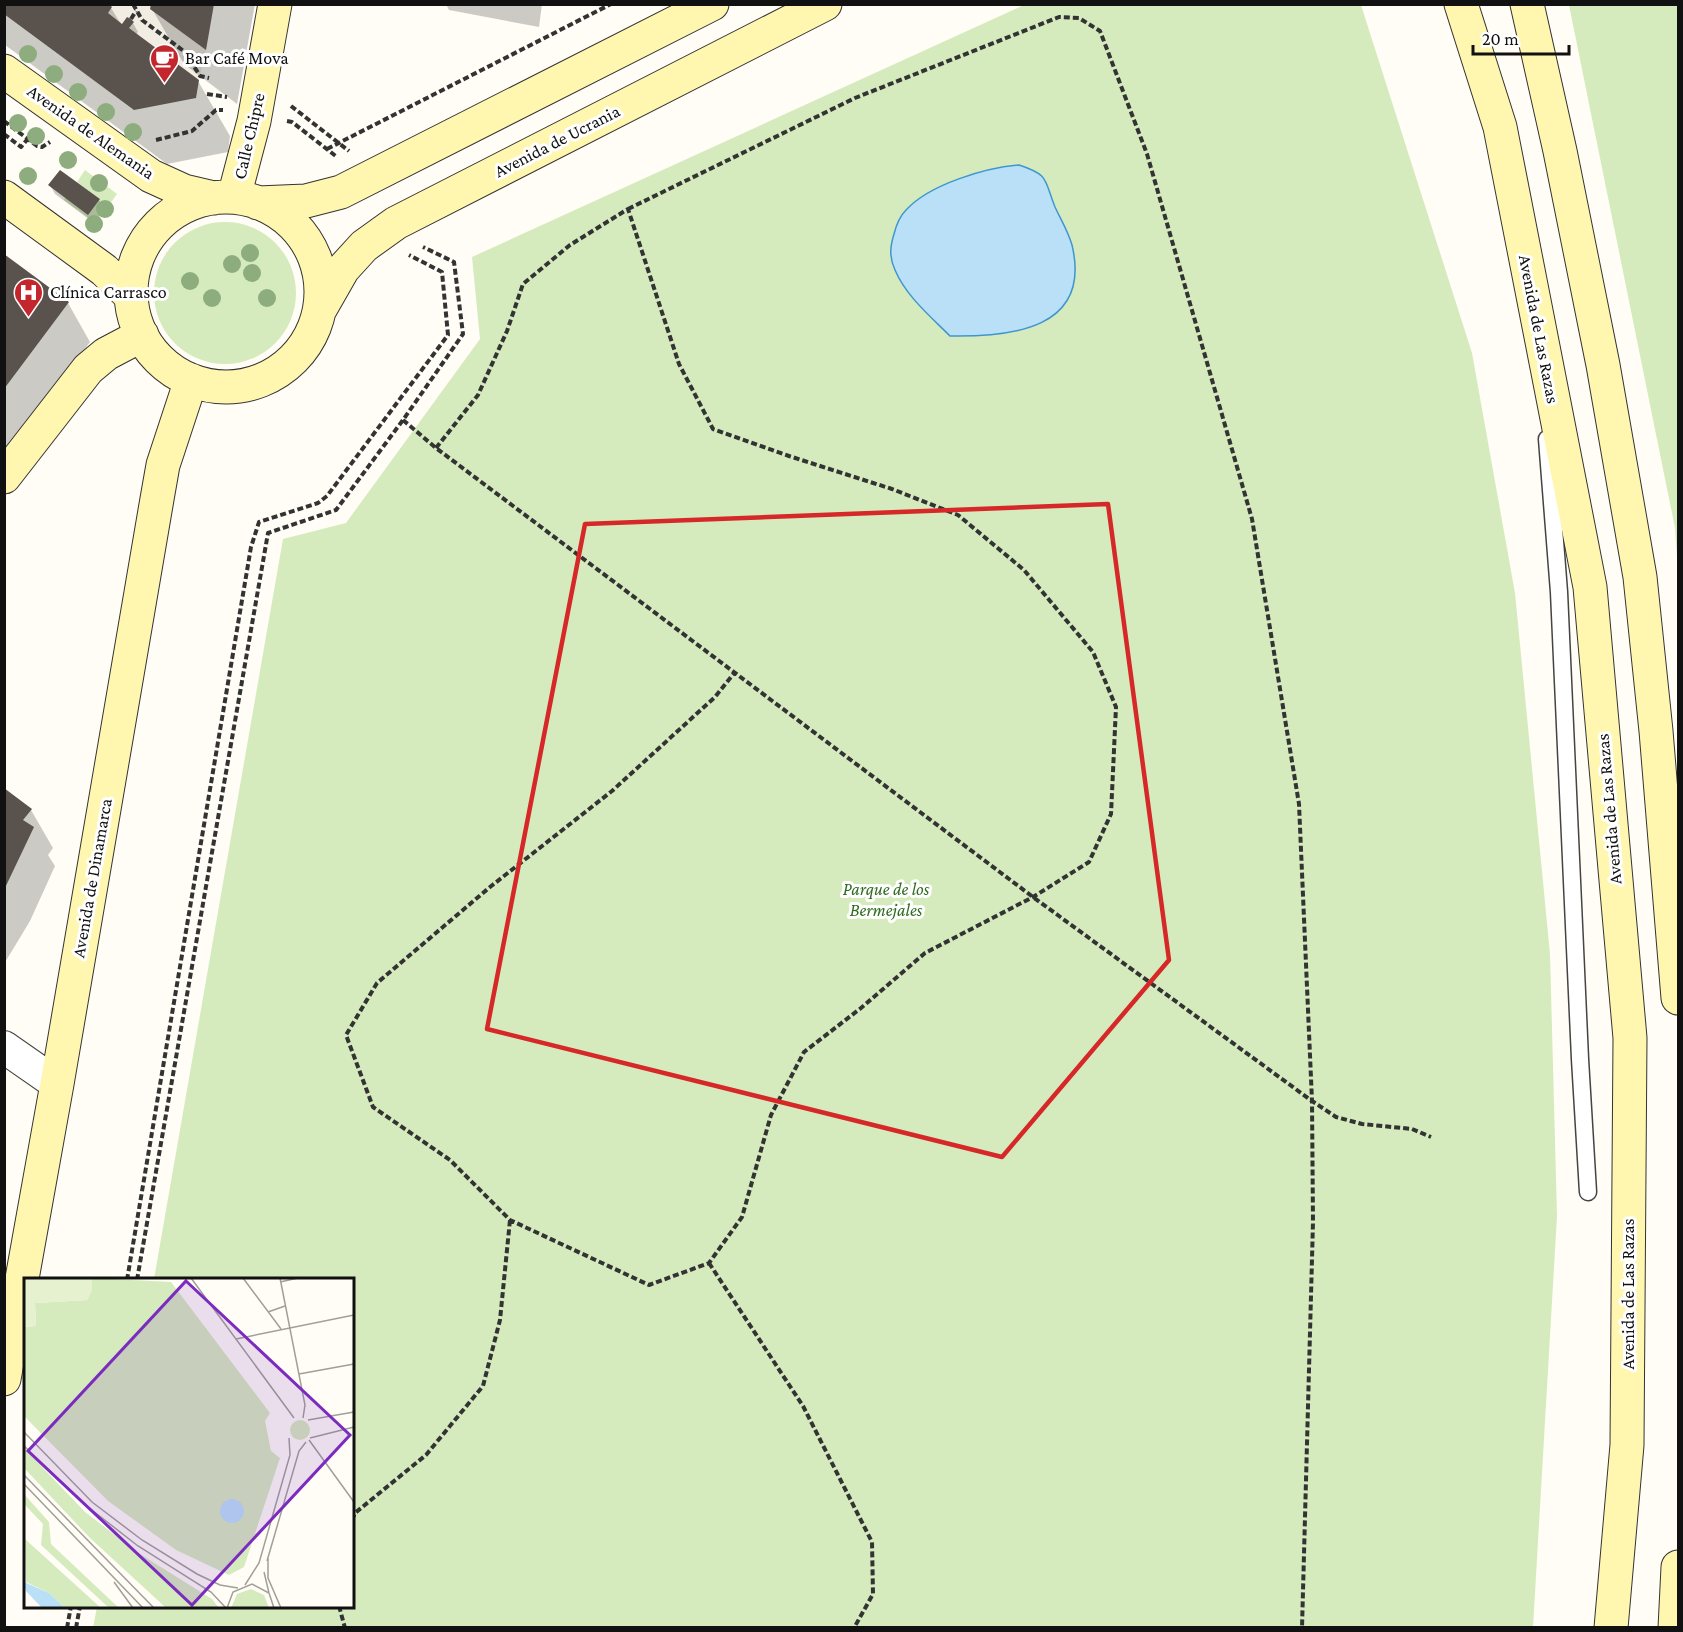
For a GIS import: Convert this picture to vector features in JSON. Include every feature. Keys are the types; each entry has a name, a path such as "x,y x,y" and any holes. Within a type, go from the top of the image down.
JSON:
{"main road":[{"name":"Calle Chipre","path":"235,199 254,121 275,4"},
{"path":"235,199 279,213 296,227 309,245 318,266 321,288 319,311 313,331 303,349 289,364 272,376 252,384 232,387 210,386 191,380 162,362 142,335 131,296 138,257 147,239 176,211 194,202 235,199 306,201 323,198 359,184 712,4"},
{"name":"Avenida de Ucrania","path":"319,311 343,269 364,246 403,219 825,4"},
{"name":"Avenida de Las Razas","path":"1461,4 1500,127 1590,587 1630,1038 1627,1445 1611,1628"},
{"path":"1527,4 1604,364 1640,577 1656,731 1678,998"},
{"name":"Avenida de Alemania","path":"4,71 151,176 184,191 235,199"},
{"path":"4,197 104,270 131,296"},
{"path":"4,477 88,369 106,354 142,335"},
{"name":"Avenida de Dinamarca","path":"4,1379 161,476 191,380"},
{"path":"1676,1628 1678,1567"}],"street":[{"path":"4,1047 57,1084"}],"lane":[{"path":"1537,318 1559,592 1588,1192"},
{"path":"1656,731 1678,802"}],"path":[{"path":"133,4 142,20 185,52 200,76 209,78"},
{"path":"327,149 611,4"},
{"path":"131,19 136,11"},
{"path":"436,448 478,395 507,331 523,284 570,245 628,209 855,98 1059,17 1079,18 1100,31 1147,154 1252,519 1299,804 1312,1101 1313,1222 1302,1628"},
{"path":"207,94 229,97"},
{"path":"152,141 186,134 199,127 213,112 220,110"},
{"path":"280,120 292,123 327,149 350,168 359,184"},
{"path":"4,121 42,147 54,137"},
{"path":"4,134 21,147 38,125"},
{"path":"628,209 679,364 713,429 892,489 958,515 1024,570 1092,652 1116,707 1112,757 1112,814 1089,862 1033,897 925,953 861,1008 804,1052 771,1115 742,1217 709,1263 649,1285 510,1220 450,1160 373,1107 346,1035 377,983 490,887 612,791 715,697 735,672"},
{"path":"127,1278 251,547 259,522 318,503 327,496 448,335 442,272 394,247 385,231"},
{"path":"137,1278 268,533 336,510 403,420 436,448 1033,897 1312,1101 1336,1117 1362,1124 1412,1129 1431,1137"},
{"path":"354,1515 426,1455 483,1386 500,1320 510,1220"},
{"path":"709,1263 803,1406 872,1542 873,1594 854,1628"},
{"path":"67,1628 71,1608"},
{"path":"76,1628 80,1608"},
{"path":"340,1608 345,1628"}],"highlighted area":[{"path":"1108,504 1169,960 1002,1157 487,1029 585,524"}],"green space":[{"name":"Parque de los Bermejales","path":"1024,5 1361,5 1472,353 1515,593 1550,954 1557,1216 1533,1627 93,1628 97,1608 354,1608 354,1278 154,1278 283,539 346,523 480,339 472,257"},
{"path":"1569,5 1678,5 1678,572 1675,528"},
{"path":"85,170 117,194 96,223 64,200 65,198 100,199 77,182"},
{"path":"225,222 252,228 275,243 290,266 296,293 290,320 275,343 252,358 225,364 198,358 175,343 160,320 154,293 160,266 175,243 198,228"}],"shaded area":[{"path":"109,5 151,5 150,9 206,50 199,80 129,28 134,22 131,19 127,17 122,24 108,13 112,7"}],"water":[{"path":"1019,165 1036,172 1047,184 1072,245 1075,273 1070,295 1059,311 1042,322 1021,330 998,334 950,336 912,297 895,270 891,252 897,224 904,212 916,201 943,185 990,170"}],"building":[{"path":"4,4 109,4 112,7 108,13 122,24 127,17 131,19 134,22 129,28 199,80 196,98 134,110 4,14"},
{"path":"151,4 214,4 206,50 150,9"},
{"path":"60,170 100,199 88,215 48,185"},
{"path":"4,254 69,302 4,389"},
{"path":"4,788 32,809 23,820 34,827 4,890"}],"place":[{"name":"Bar Café Mova","path":"164,84"},
{"name":"Clínica Carrasco","path":"29,318"}]}
